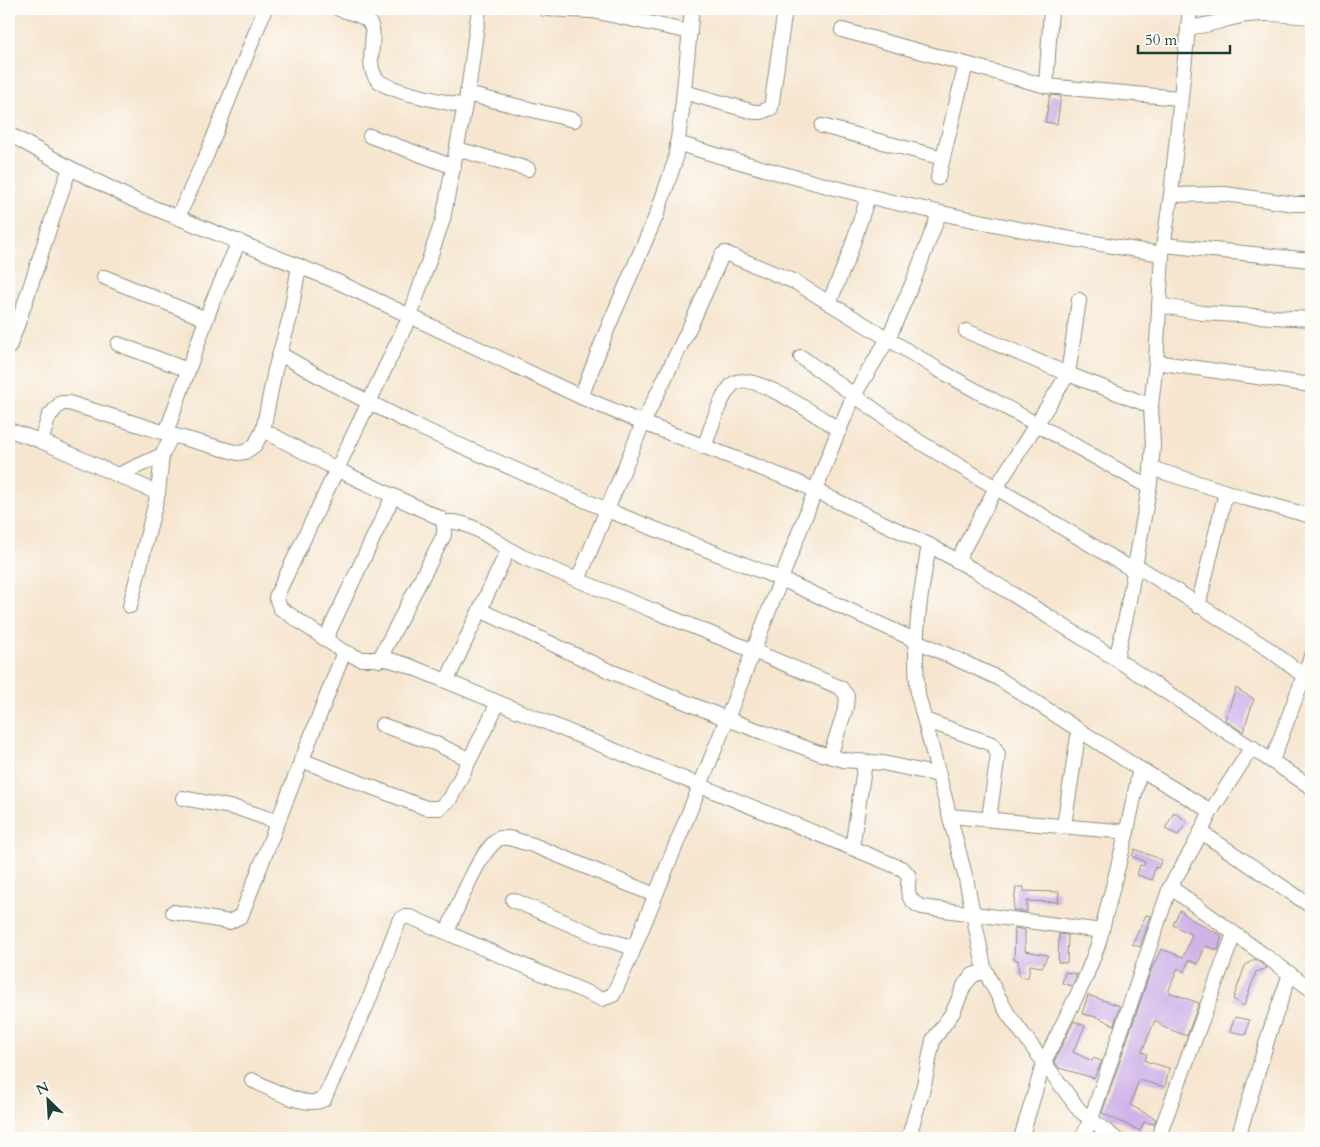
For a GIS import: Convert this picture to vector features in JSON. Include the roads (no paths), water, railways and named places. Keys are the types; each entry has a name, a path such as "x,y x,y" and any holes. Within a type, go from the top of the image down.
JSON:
{"street":[{"path":"178,217 207,154 265,9"},
{"path":"339,9 367,20 370,24 372,30 372,63 374,73 379,81 400,90 574,120"},
{"path":"479,9 458,149 443,219 410,316 276,597 280,608 344,652 361,659 396,660 699,786 752,805 907,871 910,876 908,895 915,904 973,915 1102,931"},
{"path":"545,9 593,11 690,32"},
{"path":"581,397 609,325 657,214 675,161 692,9"},
{"path":"684,92 754,112 768,111 771,108 784,9"},
{"path":"1046,86 1051,9"},
{"path":"1116,659 1149,487 1153,445 1151,406 1156,362 1163,250 1171,195 1179,98 1190,9"},
{"path":"1188,27 1213,25 1248,15 1311,17"},
{"path":"842,30 1046,86 1179,98"},
{"path":"938,178 966,64"},
{"path":"822,126 943,158"},
{"path":"9,134 70,168 134,200 299,266 581,397 814,491 930,546 1116,659 1311,787"},
{"path":"370,136 454,167"},
{"path":"677,143 753,167 868,197 1055,238 1163,250 1311,260"},
{"path":"458,149 528,169"},
{"path":"9,347 26,303 51,219 70,168"},
{"path":"1171,195 1225,194 1295,204 1311,204"},
{"path":"829,303 849,255 868,197"},
{"path":"252,1080 304,1102 316,1104 324,1099 366,1005 399,921 404,917 410,917 447,932 602,999 610,997 618,988 727,720 814,491 854,395 888,339 913,282 939,214"},
{"path":"130,606 158,493 162,455 206,319 239,241"},
{"path":"578,580 643,423 723,254 728,254 795,282 888,339 1149,487"},
{"path":"41,441 49,416 61,403 69,403 169,434 238,453 245,452 255,445 263,430 290,317 299,266"},
{"path":"104,277 206,319"},
{"path":"957,561 996,488 1068,374 1079,300"},
{"path":"1159,304 1202,313 1311,319"},
{"path":"966,330 1068,374 1151,406"},
{"path":"118,344 188,370"},
{"path":"280,354 369,402 607,510 781,579 998,678 1140,769 1211,811"},
{"path":"801,357 918,441 1134,567 1270,650 1304,676"},
{"path":"1156,362 1311,385"},
{"path":"704,447 722,402 732,385 742,380 761,384 840,430"},
{"path":"9,430 41,441 158,493"},
{"path":"263,430 338,470 440,518 444,522 464,523 508,550 754,650 841,688 845,693 846,707 830,756"},
{"path":"118,475 162,455"},
{"path":"1151,468 1311,516"},
{"path":"1198,606 1226,492"},
{"path":"326,638 393,496"},
{"path":"379,660 444,535 444,522"},
{"path":"930,546 916,620 916,678 986,971 1008,1014 1080,1111 1116,1138"},
{"path":"447,680 508,550"},
{"path":"480,610 605,669 727,720 844,760 939,775"},
{"path":"173,912 229,922 238,920 244,911 344,652"},
{"path":"1272,761 1311,657"},
{"path":"301,760 426,808 434,809 444,806 450,799 498,703"},
{"path":"925,720 992,744 997,749 998,754 988,819"},
{"path":"382,725 434,743 469,759"},
{"path":"1064,825 1079,730"},
{"path":"1082,1138 1091,1119 1170,887 1211,811 1252,747"},
{"path":"852,848 865,762"},
{"path":"1021,1138 1044,1062 1084,981 1102,931 1127,832 1140,769"},
{"path":"183,798 240,809 278,822"},
{"path":"950,816 1127,832"},
{"path":"1201,832 1311,906"},
{"path":"447,932 472,876 492,845 500,838 509,838 534,846 655,895"},
{"path":"1170,887 1311,989"},
{"path":"513,900 602,938 634,948"},
{"path":"1158,1138 1234,934"},
{"path":"909,1136 924,1085 933,1040 953,1012 965,984 973,976 986,971"},
{"path":"1238,1138 1270,1031 1290,974"}]}
